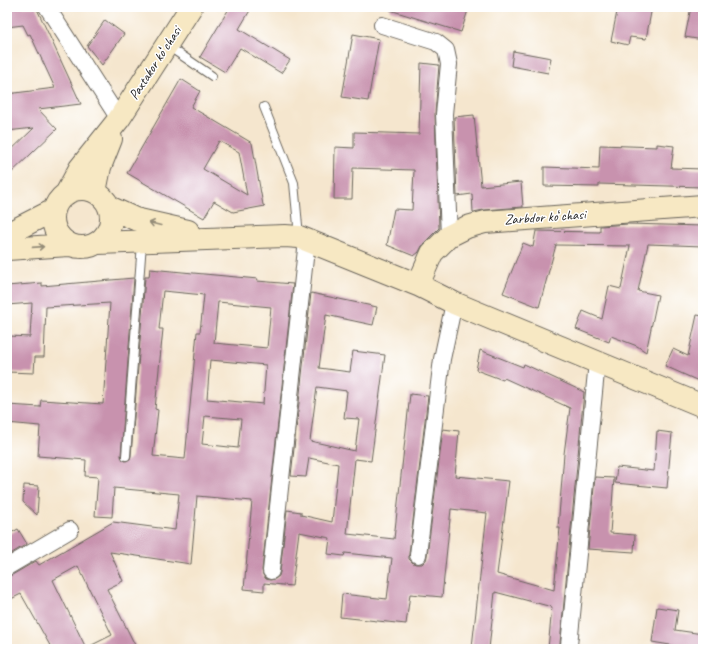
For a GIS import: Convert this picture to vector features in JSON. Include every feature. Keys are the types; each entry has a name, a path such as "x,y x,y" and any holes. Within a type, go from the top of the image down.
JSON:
{"main road":[{"name":"Paxtakor koʻchasi","path":"118,119 191,7"},
{"path":"98,243 105,236 110,227 111,217 102,200 100,167 118,119"},
{"path":"118,119 80,168 60,202 53,220 55,230 60,238 69,245 78,248 88,247 98,243 142,241 285,236 303,238 418,285 454,303 703,406"},
{"path":"7,234 60,202 76,190 86,189 135,219 220,238"},
{"name":"Zarbdor koʻchasi","path":"418,285 432,253 449,236 467,227 485,222 703,206"},
{"path":"7,249 69,245"}],"street":[{"path":"47,7 118,119"},
{"path":"382,25 436,42 446,50 449,64 444,114 449,236"},
{"path":"271,570 303,238"},
{"path":"418,555 442,359 454,303"},
{"path":"569,645 598,362"},
{"path":"7,567 70,530"}],"lane":[{"path":"167,45 212,76"},
{"path":"264,107 294,183 303,238"},
{"path":"126,456 142,241"}],"building":[{"path":"7,7 36,7 81,104 38,109 57,129 7,177 7,154 34,128 7,131 7,94 55,88 30,34 28,35 23,25 7,27"},
{"path":"230,7 252,7 239,29 290,60 281,73 240,48 225,72 200,57"},
{"path":"391,7 469,7 461,32 390,10"},
{"path":"618,7 652,7 646,39 630,37 628,45 611,41"},
{"path":"691,7 703,7 703,40 685,37"},
{"path":"105,20 124,34 102,65 87,46"},
{"path":"353,34 379,39 368,101 342,97"},
{"path":"513,51 551,58 548,73 511,66"},
{"path":"421,63 439,65 435,114 439,228 423,244 419,252 414,256 387,245 394,209 412,210 414,170 353,168 352,199 334,199 335,147 354,148 354,132 419,134"},
{"path":"181,79 200,91 191,107 252,143 263,205 265,206 233,212 214,201 204,218 127,173","holes":["219,141 239,152 247,195 203,169"]},
{"path":"474,115 481,186 521,182 523,207 473,212 472,194 457,196 454,117"},
{"path":"657,144 674,146 671,168 703,169 703,187 599,184 599,187 544,186 544,167 599,169 600,145 657,147"},
{"path":"628,224 703,226 703,246 648,244 638,291 658,295 646,352 637,346 611,336 609,342 576,329 583,311 602,319 609,286 621,289 630,246 556,245 539,307 503,293 523,243 533,247 536,231 600,232 600,226"},
{"path":"150,269 258,279 257,281 293,284 262,570 266,579 275,579 279,576 287,510 301,512 301,515 332,522 338,464 309,458 306,477 291,476 311,293 377,307 373,325 326,315 319,368 350,372 353,351 385,355 371,461 355,459 347,534 394,539 410,394 428,396 409,554 409,559 413,563 422,564 426,560 427,556 443,429 459,431 455,476 509,481 497,574 554,590 560,528 558,528 564,454 570,408 504,378 503,380 476,370 480,350 523,367 524,364 584,392 560,649 548,649 552,607 495,592 489,649 472,647 487,513 451,509 442,597 410,594 406,624 340,617 342,594 387,599 392,558 345,553 344,556 328,554 330,538 299,532 292,586 264,583 264,591 244,589 252,501 197,496 191,564 110,552 123,581 107,589 137,649 52,649 21,594 7,601 7,576 12,575 36,561 39,565 113,522 175,530 179,494 114,488 112,517 95,516 98,477 85,476 86,460 38,456 40,426 7,423 7,405 40,407 41,400 103,404 110,303 46,307 44,357 35,357 34,373 7,372 9,336 30,337 32,303 7,305 7,286 42,283 42,286 134,278 121,456 123,460 126,461 130,459 131,456 145,277 149,277","holes":["163,291 204,295 200,332 197,332 185,459 153,456 158,410 155,409 163,329 159,329","218,302 271,307 267,348 214,343","210,360 266,365 263,404 207,399","317,387 347,391 344,418 359,419 355,451 310,441","205,416 241,419 238,448 202,444","78,566 112,635 86,648 53,580"]},
{"path":"697,315 703,316 703,383 665,366 673,349 688,356"},
{"path":"657,431 672,433 667,488 615,483 617,467 654,471"},
{"path":"595,477 614,478 610,533 635,535 634,552 588,549"},
{"path":"24,485 39,486 37,515 23,502"},
{"path":"18,529 27,544 7,556 7,535"},
{"path":"657,607 678,610 675,630 703,634 703,649 694,649 652,642"}]}
